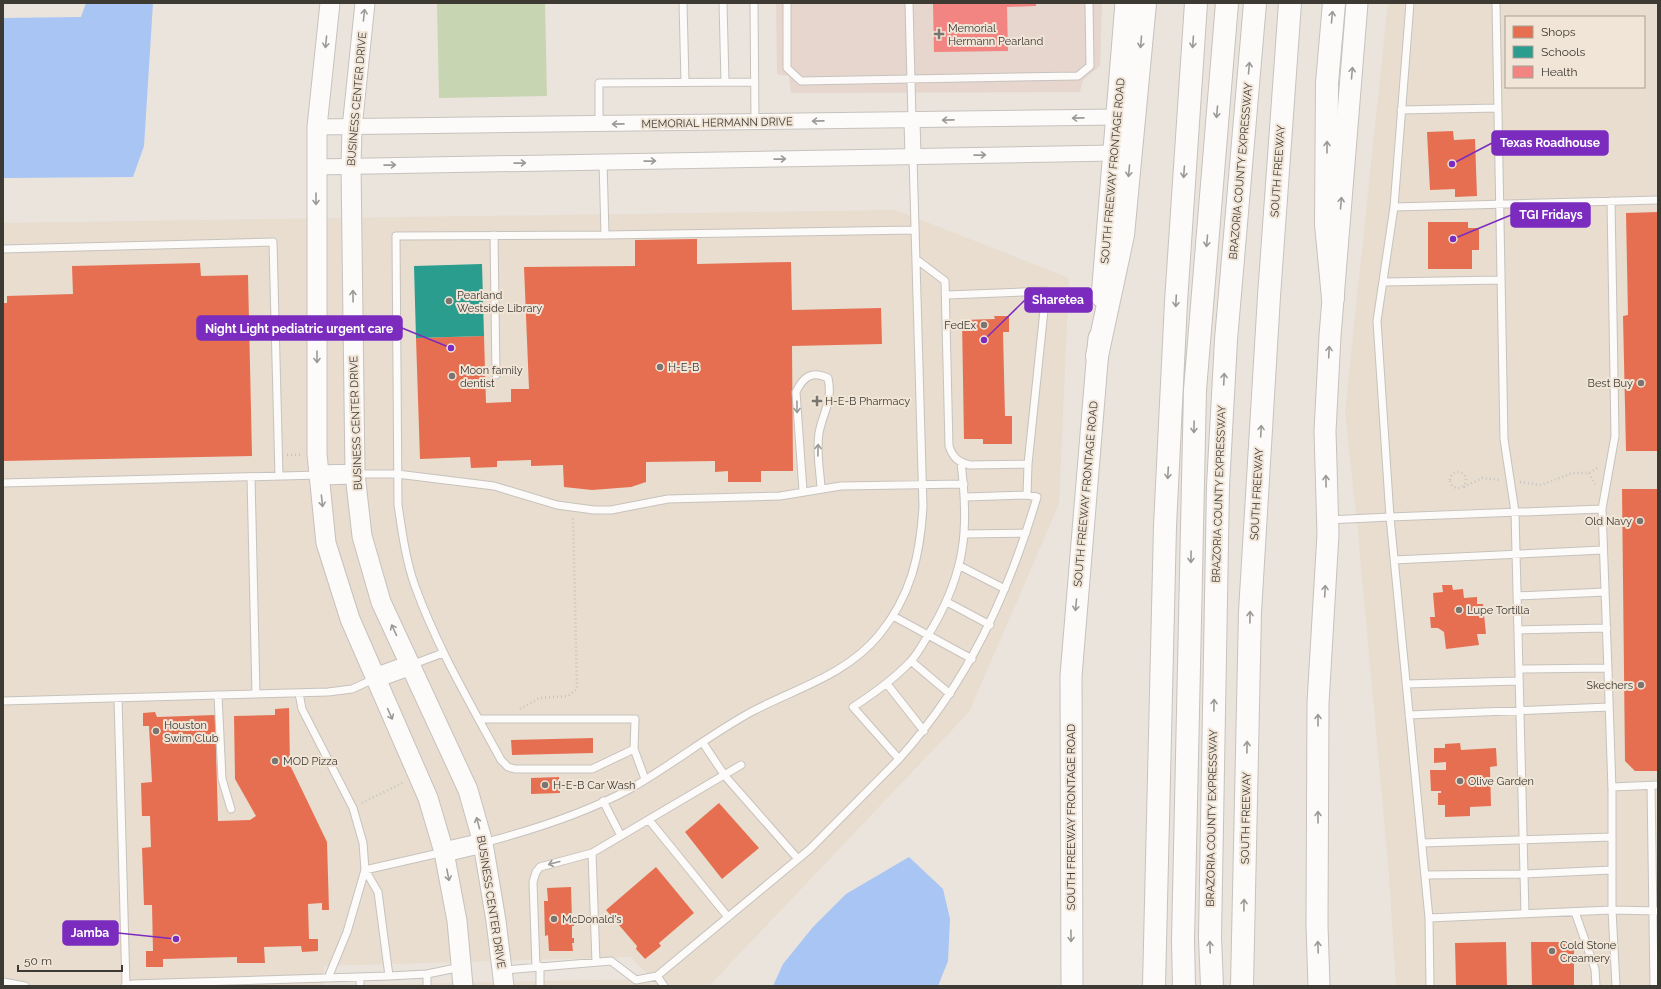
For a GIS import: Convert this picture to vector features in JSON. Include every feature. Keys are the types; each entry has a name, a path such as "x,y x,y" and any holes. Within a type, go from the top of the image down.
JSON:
{"highway":[{"path":"1097,356 1123,235 1145,3"},
{"path":"1154,986 1165,526 1176,302 1196,3"},
{"path":"1184,986 1183,941 1195,390 1227,3"},
{"name":"BRAZORIA COUNTY EXPRESSWAY","path":"1212,986 1210,937 1218,486 1226,340 1255,3"},
{"name":"SOUTH FREEWAY","path":"1242,986 1250,612 1270,288 1290,3"},
{"path":"1333,298 1326,216 1327,83 1334,3"}],"main road":[{"name":"SOUTH FREEWAY FRONTAGE ROAD","path":"1072,986 1071,676 1126,3"},
{"path":"1319,986 1317,925 1318,703 1328,534 1325,431 1333,298 1358,3"}],"street":[{"path":"330,3 316,127 317,454 326,543 350,619 428,798 444,852 457,921 463,986"},
{"name":"BUSINESS CENTER DRIVE","path":"365,3 352,128 351,165 355,474 362,536 381,602 468,790 483,843 496,921 503,978"},
{"name":"MEMORIAL HERMANN DRIVE","path":"316,127 352,128 1117,117"},
{"path":"912,120 913,157"},
{"path":"316,167 351,165 1114,153"},
{"path":"319,475 355,474"},
{"path":"375,678 411,665"},
{"path":"444,852 483,843"}],"lane":[{"path":"684,3 686,82"},
{"path":"723,3 725,82"},
{"path":"754,3 755,122"},
{"path":"787,3 787,68 801,81 1078,76 1090,66 1089,3"},
{"path":"909,3 912,120"},
{"path":"1410,3 1394,207 1377,321 1390,517 1429,918 1430,986"},
{"path":"1496,3 1504,439 1515,512 1525,914"},
{"path":"599,124 599,83 755,82"},
{"path":"1401,110 1497,108"},
{"path":"483,843 527,832 602,801 645,779 753,711 840,670 866,649 893,616 909,586 917,562 922,535 923,507 913,157"},
{"path":"603,161 605,234"},
{"path":"1394,207 1658,200"},
{"path":"1611,201 1615,436 1602,509 1612,786 1612,910 1616,986"},
{"path":"634,749 592,769 514,769 508,767 501,760 443,653 414,585 402,532 397,474 396,236 915,230"},
{"path":"494,236 496,375"},
{"path":"3,249 273,242 279,476"},
{"path":"916,259 945,281 947,295 949,446 952,455 961,463 970,465 1028,464"},
{"path":"1383,282 1500,280"},
{"path":"947,295 1046,291 1028,464 1028,495"},
{"path":"803,491 796,392 802,380 810,376 821,374 828,378 830,393 821,422 818,444 821,488"},
{"path":"899,759 852,707 887,684 911,661 947,602 960,566 964,534 966,497 961,463"},
{"path":"355,474 397,474 494,486 573,508 611,510 668,499 780,496 821,488 841,486 964,484"},
{"path":"3,483 319,475"},
{"path":"251,476 256,694"},
{"path":"503,978 538,967 611,961 636,983 657,976 798,859 899,759 924,730 950,694 972,659 990,625 1026,533 1037,497 1028,495 966,497"},
{"path":"1327,520 1602,509"},
{"path":"964,534 1026,533"},
{"path":"1394,560 1603,550"},
{"path":"960,566 1005,589"},
{"path":"1517,596 1605,592"},
{"path":"947,602 990,625"},
{"path":"893,616 972,659"},
{"path":"1518,630 1606,628"},
{"path":"411,665 443,653"},
{"path":"911,661 950,694"},
{"path":"1519,670 1608,668"},
{"path":"3,701 299,693 352,689 375,678"},
{"path":"1406,684 1519,681"},
{"path":"887,684 924,730"},
{"path":"299,693 302,710 353,808 363,843 365,870 347,932 328,978"},
{"path":"218,695 222,779 231,809"},
{"path":"118,698 125,986 314,982 328,978 427,974 461,967"},
{"path":"1409,715 1520,712 1609,707"},
{"path":"478,719 635,719 634,749 645,779"},
{"path":"703,743 726,776 798,859"},
{"path":"540,986 533,882 536,872 540,867 592,853 726,776 741,765"},
{"path":"1612,786 1654,786 1656,911 1654,986"},
{"path":"602,801 620,836"},
{"path":"649,820 728,917"},
{"path":"1422,843 1612,837"},
{"path":"365,870 444,852"},
{"path":"592,853 596,962"},
{"path":"365,870 378,892 388,976"},
{"path":"1425,875 1524,874 1612,870"},
{"path":"1429,918 1612,910 1656,911"},
{"path":"1575,912 1595,969 1596,986"},
{"path":"427,974 427,986"},
{"path":"657,976 664,986"},
{"path":"360,977 360,986"},
{"path":"3,982 25,986"}],"path":[{"path":"279,456 310,454"},
{"path":"1464,487 1467,482 1466,476 1461,473 1453,474 1451,479 1452,486 1459,489 1464,487 1482,478 1541,485 1572,473 1588,473 1610,462"},
{"path":"512,709 520,709 539,698 568,696 577,689 573,508"},
{"path":"353,808 409,779"}],"shaded area":[{"name":"Memorial Hermann Pearland","path":"776,3 1102,3 1100,66 1083,80 1080,92 791,93 789,76 777,74"},
{"path":"1388,3 1658,3 1658,986 1396,986 1389,874 1358,533 1345,412"},
{"path":"896,210 1069,278 1059,504 969,712 709,986 656,986 653,979 630,957 324,966 324,986 3,986 3,223"},
{"path":"651,979 651,986 346,986 346,985"}],"green space":[{"path":"437,3 545,3 547,96 439,98"}],"water":[{"path":"86,3 153,3 144,146 133,177 3,178 3,18 81,17"},
{"path":"909,857 943,889 950,919 948,961 938,986 773,986 783,964 813,927 846,894"}],"building: Shops":[{"path":"1453,131 1454,140 1475,139 1477,196 1455,197 1455,189 1430,190 1427,132"},
{"path":"1658,212 1658,451 1626,451 1623,316 1628,315 1626,213"},
{"path":"1428,222 1468,222 1468,228 1479,228 1479,250 1472,250 1472,269 1428,269"},
{"name":"H-E-B","path":"697,239 697,264 791,262 792,310 881,308 882,344 792,346 793,471 761,471 761,482 728,482 728,471 715,472 715,461 646,462 646,482 631,487 592,490 564,487 563,465 531,466 531,460 497,461 497,467 471,468 470,457 420,459 416,338 484,336 486,403 511,402 511,389 529,389 524,267 635,266 635,240"},
{"path":"200,263 201,276 248,275 252,456 3,461 3,303 7,303 7,296 73,294 72,266"},
{"path":"994,316 1009,316 1009,332 1003,332 1005,416 1012,416 1012,444 983,444 983,439 964,439 962,320 995,319"},
{"path":"1622,489 1658,489 1658,771 1635,771 1625,761"},
{"name":"Lupe Tortilla","path":"1442,585 1452,585 1453,590 1463,589 1464,598 1477,597 1477,604 1483,604 1486,634 1477,634 1479,645 1446,649 1444,632 1438,628 1431,628 1430,617 1435,617 1433,593 1443,592"},
{"path":"289,708 290,765 327,842 329,910 322,910 322,903 308,904 309,939 318,939 318,951 302,952 301,946 264,947 265,963 237,963 237,957 163,959 163,967 146,967 146,951 153,951 152,905 144,905 142,848 151,847 150,816 142,816 141,783 152,782 149,726 143,726 143,713 155,712 157,717 215,715 218,821 250,820 256,816 235,779 234,716 275,715 275,709"},
{"path":"593,738 593,753 512,755 511,740"},
{"name":"Olive Garden","path":"1460,743 1461,750 1496,748 1497,766 1490,767 1491,806 1470,807 1470,816 1445,817 1445,805 1438,805 1438,793 1441,793 1441,791 1431,791 1430,770 1446,770 1446,762 1434,763 1434,748 1445,748 1445,744"},
{"name":"H-E-B Car Wash","path":"559,777 560,793 531,794 531,778"},
{"path":"719,803 759,848 722,879 685,832"},
{"path":"656,867 694,913 659,943 661,946 645,959 636,949 637,946 606,910"},
{"path":"571,887 572,920 574,920 574,926 572,926 572,938 574,938 574,943 572,943 573,951 549,951 548,935 545,936 544,901 548,901 547,888"},
{"path":"1506,942 1507,986 1456,986 1455,943"},
{"path":"1531,942 1574,942 1574,986 1532,986"}],"building: Schools":[{"name":"Pearland Westside Library","path":"482,264 484,336 416,338 414,266"}],"building: Health":[{"path":"933,3 1036,3 1036,6 1007,7 1008,51 934,52"}],"place":[{"name":"Memorial Hermann Pearland","path":"939,34"},
{"name":"Texas Roadhouse","path":"1452,164"},
{"name":"TGI Fridays","path":"1453,239"},
{"name":"Pearland Westside Library","path":"449,301"},
{"name":"FedEx","path":"984,325"},
{"name":"Sharetea","path":"984,340"},
{"name":"Night Light pediatric urgent care","path":"451,348"},
{"name":"H-E-B","path":"660,367"},
{"name":"Moon family dentist","path":"452,376"},
{"name":"Best Buy","path":"1641,383"},
{"name":"H-E-B Pharmacy","path":"817,401"},
{"name":"Old Navy","path":"1640,521"},
{"name":"Lupe Tortilla","path":"1459,610"},
{"name":"Skechers","path":"1641,685"},
{"name":"Houston Swim Club","path":"156,731"},
{"name":"MOD Pizza","path":"275,761"},
{"name":"Olive Garden","path":"1460,781"},
{"name":"H-E-B Car Wash","path":"545,785"},
{"name":"McDonald's","path":"554,919"},
{"name":"Jamba","path":"176,939"},
{"name":"Cold Stone Creamery","path":"1552,951"}]}
